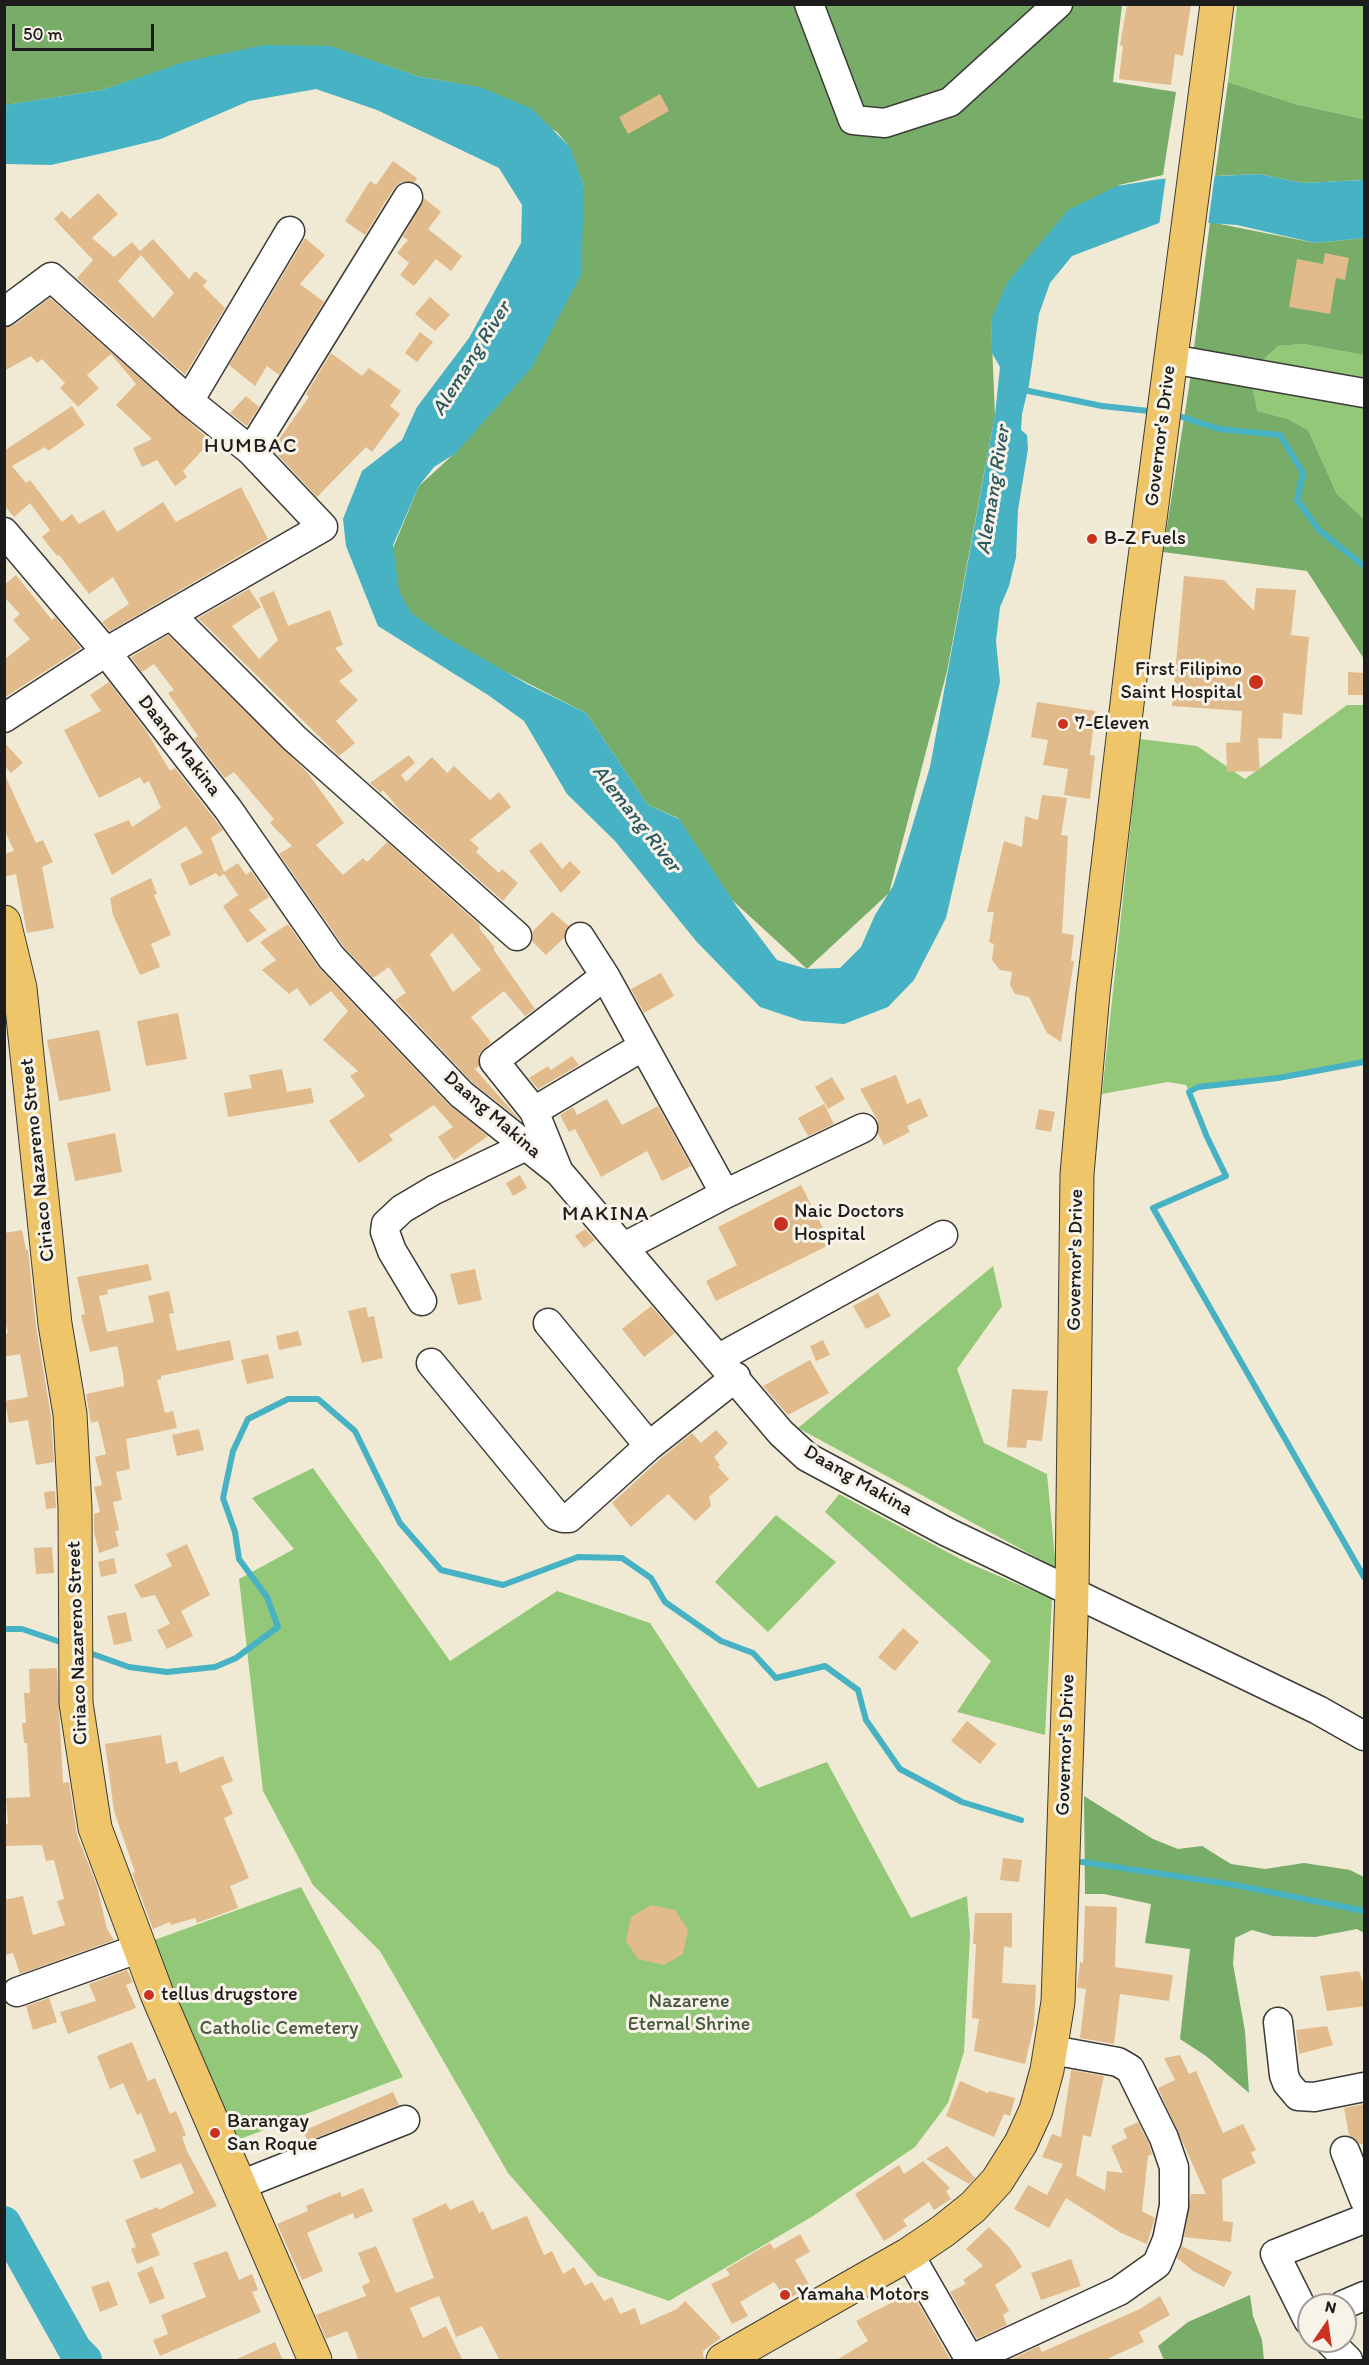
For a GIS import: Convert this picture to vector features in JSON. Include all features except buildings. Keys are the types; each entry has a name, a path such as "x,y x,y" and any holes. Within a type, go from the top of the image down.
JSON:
{"main road":[{"name":"Governor's Drive","path":"725,2360 909,2254 973,2207 1005,2170 1036,2110 1052,2050 1058,2002 1072,1590 1078,1163 1093,993 1182,263 1217,4"},
{"name":"Ciriaco Nazareno Street","path":"4,922 20,988 55,1324 70,1414 75,1508 75,1651 81,1748 94,1828 140,1948 238,2186 315,2361"}],"street":[{"path":"809,4 854,120 885,123 950,102 1058,4"},
{"path":"251,451 408,197"},
{"path":"189,401 290,231"},
{"path":"4,312 51,277 189,401 251,451 323,527 106,652 4,718"},
{"path":"1171,359 1365,393"},
{"name":"Daang Makina","path":"4,532 106,652 228,810 331,957 461,1094 559,1173 781,1433 807,1457 947,1532 1318,1710 1365,1736"},
{"path":"171,615 294,738 517,936"},
{"path":"580,938 605,976 642,1047 725,1194"},
{"path":"559,1173 534,1111 494,1061 605,976"},
{"path":"534,1111 642,1047"},
{"path":"624,1247 725,1194 863,1128"},
{"path":"422,1301 392,1251 385,1232 386,1224 402,1209 434,1190 526,1146"},
{"path":"431,1363 557,1516 569,1518 649,1446 727,1368 943,1235"},
{"path":"548,1323 649,1446"},
{"path":"17,1992 140,1948"},
{"path":"1278,2022 1284,2075 1287,2083 1299,2096 1314,2097 1365,2087"},
{"path":"909,2254 970,2360 1119,2291 1157,2264 1167,2240 1174,2206 1174,2167 1164,2138 1130,2069 1118,2062 1052,2050"},
{"path":"238,2186 405,2120"},
{"path":"1345,2151 1365,2199"},
{"path":"1297,2297 1275,2254 1365,2219"}],"green space":[{"path":"4,5 1122,5 1113,82 1176,92 1163,175 1119,185 991,320 995,415 947,671 889,893 807,969 731,899 678,818 648,805 586,713 397,616 393,548 419,486 456,452 584,186 569,146 557,132 478,87 420,77 334,48 177,65 102,90 5,105"},
{"path":"1237,5 1364,5 1364,119 1295,104 1228,82"},
{"path":"1228,82 1295,104 1364,119 1364,180 1303,183 1259,174 1215,176"},
{"path":"1210,222 1315,243 1364,238 1364,355 1303,344 1278,346 1261,362 1253,390 1257,411 1288,419 1308,430 1337,494 1364,519 1364,659 1307,571 1163,552 1190,380"},
{"path":"1303,344 1364,355 1364,519 1337,494 1308,430 1288,419 1256,411 1253,390 1261,362 1278,346"},
{"path":"1347,705 1364,705 1364,1062 1278,1078 1198,1087 1189,1092 1186,1085 1168,1082 1102,1094 1140,739 1197,746 1245,779"},
{"path":"993,1266 1002,1306 957,1369 984,1443 1047,1474 1056,1568 798,1428"},
{"name":"Nazarene Eternal Shrine","path":"313,1468 450,1661 557,1591 650,1623 758,1788 827,1762 911,1918 967,1896 970,1935 964,2052 948,2103 915,2147 813,2216 669,2301 598,2276 508,2173 380,1951 313,1885 263,1791 239,1579 294,1549 252,1498"},
{"path":"839,1494 966,1562 1052,1599 1045,1735 957,1712 991,1661 825,1512"},
{"path":"776,1515 836,1562 768,1632 715,1582"},
{"path":"1084,1796 1153,1839 1178,1849 1202,1846 1231,1864 1265,1869 1304,1863 1350,1870 1364,1877 1364,1933 1357,1929 1315,1937 1273,1936 1252,1930 1235,1938 1233,1964 1245,2031 1249,2093 1206,2056 1180,2039 1190,1949 1145,1943 1151,1904 1104,1894 1085,1894"},
{"name":"Catholic Cemetery","path":"301,1887 403,2077 235,2141 146,1943"},
{"path":"1250,2295 1253,2316 1262,2340 1264,2360 1164,2360 1158,2346 1188,2322"}],"water":[{"name":"Alemang River","path":"264,45 330,46 420,77 480,87 532,109 570,147 584,186 581,275 532,367 456,453 434,467 419,486 393,545 399,591 411,613 440,634 527,684 586,713 648,805 679,819 737,907 777,960 807,969 840,968 861,947 875,915 893,886 930,767 995,415 1000,367 992,353 991,320 1007,283 1068,210 1117,186 1160,179 1259,174 1303,183 1364,180 1364,238 1315,243 1237,225 1167,220 1072,256 1050,283 1039,314 1029,385 1022,414 1021,430 1027,435 1028,449 1018,510 1016,557 1009,586 1000,607 996,641 1000,682 988,737 946,918 914,980 888,1007 844,1024 802,1021 760,1007 696,941 615,841 567,794 524,721 488,695 378,626 346,546 343,519 362,471 402,440 417,407 469,338 521,243 522,205 499,168 377,110 316,89 249,101 161,139 112,151 51,165 5,164 4,105 102,90 184,62"}],"pier":[{"path":"1215,173 1208,225 1168,223 1159,226 1166,176"}],"waterway":[{"path":"1019,389 1102,406 1149,411"},
{"path":"1179,416 1219,429 1280,435 1303,473 1297,500 1319,530 1364,566"},
{"path":"1364,1062 1278,1078 1198,1087 1189,1092 1226,1176 1153,1208 1364,1577"},
{"path":"84,1651 129,1667 167,1672 215,1667 236,1658 278,1627 267,1597 239,1559 235,1532 223,1498 233,1451 248,1419 288,1399 318,1399 355,1431 400,1523 441,1570 503,1585 578,1557 622,1558 651,1578 665,1602 721,1641 753,1653 776,1678 825,1666 858,1690 866,1720 900,1769 962,1802 1021,1820"},
{"path":"4,1629 22,1629 66,1644"},
{"path":"1082,1862 1235,1885 1364,1911"},
{"path":"4,2223 75,2350 85,2360"}],"place":[{"name":"B-Z Fuels","path":"1092,539"},
{"name":"First Filipino Saint Hospital","path":"1256,682"},
{"name":"7-Eleven","path":"1063,724"},
{"name":"Naic Doctors Hospital","path":"781,1224"},
{"name":"tellus drugstore","path":"149,1995"},
{"name":"Barangay San Roque","path":"215,2133"},
{"name":"Yamaha Motors","path":"785,2295"}],"district":[{"name":"HUMBAC","path":"251,447"},
{"name":"MAKINA","path":"606,1215"}]}
